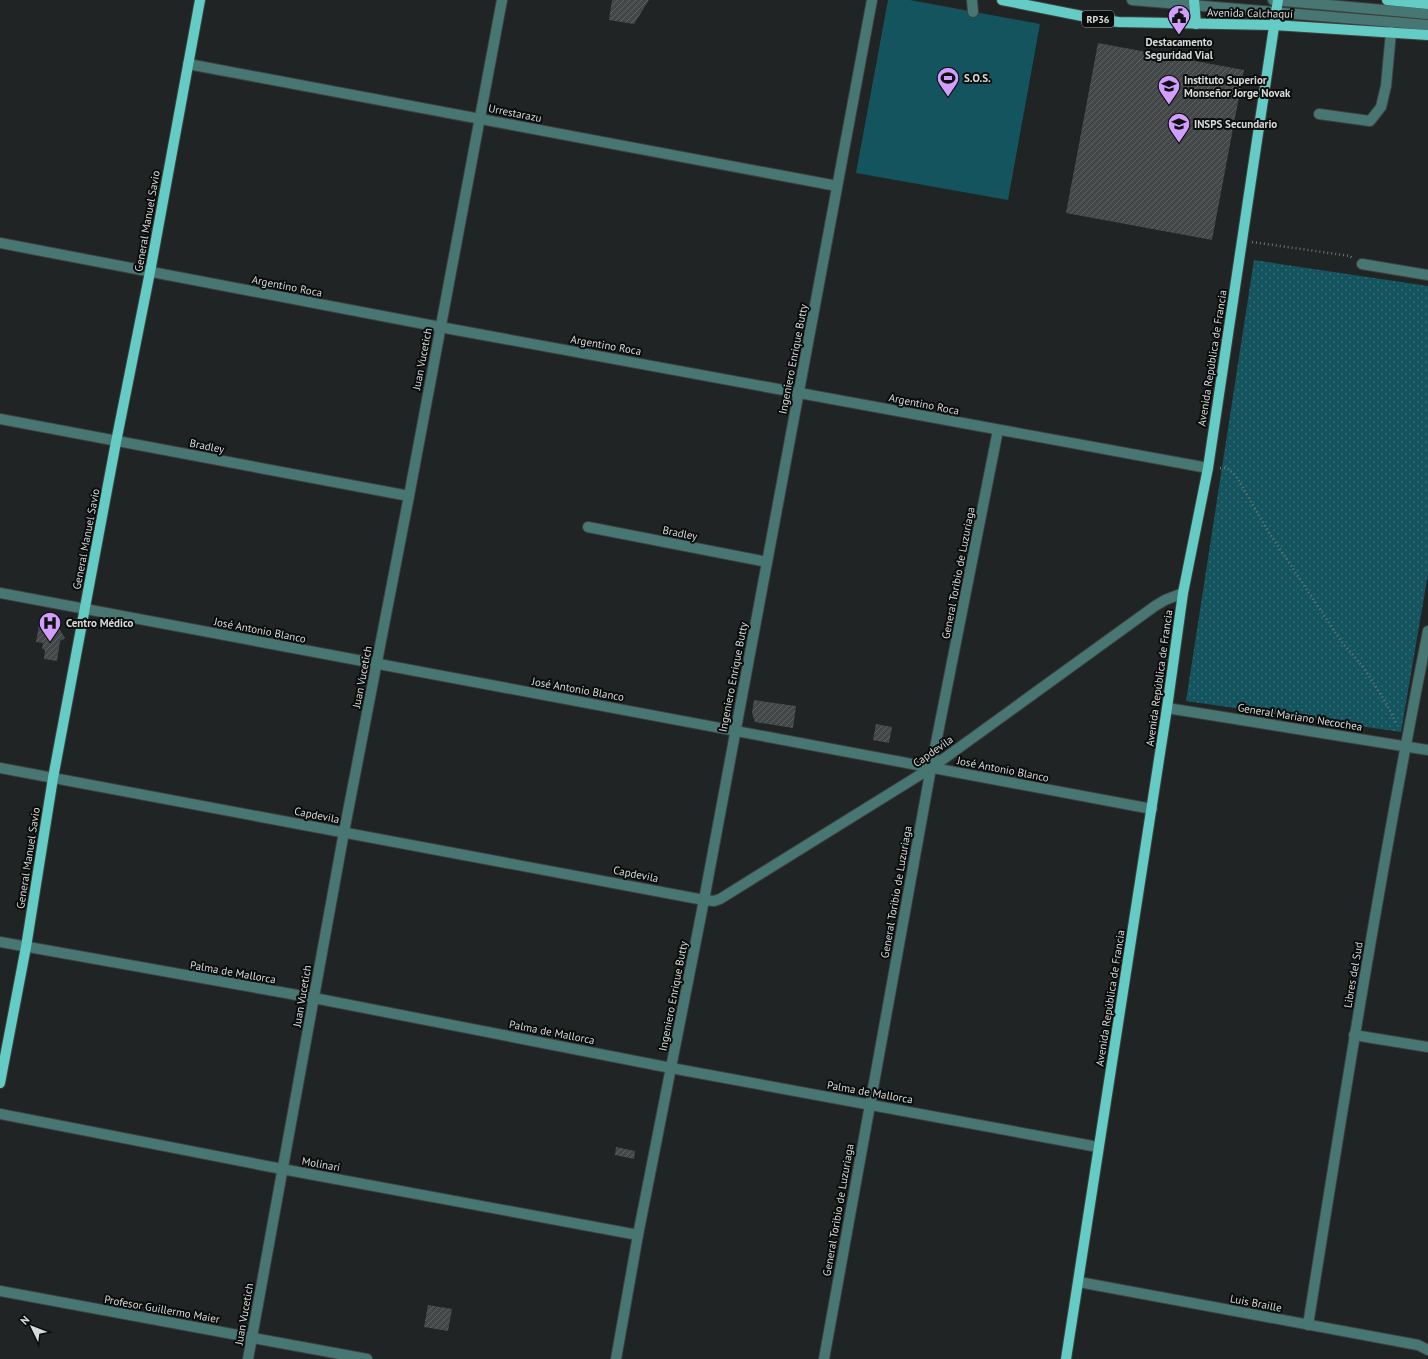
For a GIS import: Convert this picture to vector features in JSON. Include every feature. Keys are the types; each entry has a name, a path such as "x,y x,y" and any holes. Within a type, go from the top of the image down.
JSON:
{"main road":[{"name":"General Manuel Savio","path":"0,1083 26,947 53,778 116,442 150,272 200,0"},
{"name":"Avenida Calchaquí","path":"1002,0 1108,20 1196,24 1274,25 1428,35"},
{"name":"Avenida República de Francia","path":"1066,1359 1152,809 1183,593 1208,468 1278,0"},
{"path":"1387,0 1428,4"},
{"path":"1194,3 1196,24"}],"street":[{"name":"Juan Vucetich","path":"248,1359 344,832 502,0"},
{"name":"Ingeniero Enrique Butty","path":"616,1359 638,1235 704,900 872,0"},
{"path":"972,0 973,12"},
{"path":"1132,0 1194,3 1428,25"},
{"path":"1273,0 1428,14"},
{"path":"1319,114 1370,121 1381,107 1386,86 1391,32"},
{"name":"Urrestarazu","path":"188,64 837,186"},
{"name":"Argentino Roca","path":"0,243 440,327 1208,468"},
{"path":"1362,264 1428,275"},
{"name":"Bradley","path":"0,419 409,496"},
{"name":"General Toribio de Luzuriaga","path":"824,1359 931,768 998,430"},
{"name":"Bradley","path":"588,527 767,562"},
{"name":"José Antonio Blanco","path":"0,593 1152,809"},
{"name":"Capdevila","path":"0,768 714,901 720,899 931,768 1155,606 1165,600 1183,593"},
{"name":"Libres del Sud","path":"1308,1325 1354,1035 1405,747 1428,631"},
{"name":"General Mariano Necochea","path":"1167,708 1428,750"},
{"name":"Palma de Mallorca","path":"0,942 314,998 671,1068 1098,1147"},
{"path":"1354,1035 1428,1047"},
{"name":"Molinari","path":"0,1114 282,1169 638,1235"},
{"name":"Luis Braille","path":"1079,1282 1418,1345 1428,1350"},
{"name":"Profesor Guillermo Maier","path":"0,1291 367,1359"}],"path":[{"path":"1242,240 1350,256 1356,262 1362,264"},
{"path":"1208,468 1227,468 1236,476 1290,566 1341,641 1364,668 1386,703 1397,725 1405,747"}],"shaded area":[{"name":"S.O.S.","path":"888,0 910,0 1040,24 1008,200 856,173"},
{"path":"1254,260 1428,286 1428,574 1401,732 1186,701"}],"building":[{"path":"612,0 649,0 634,24 609,20"},
{"path":"1098,43 1244,70 1212,240 1066,213"},
{"name":"Centro Médico","path":"39,625 58,627 65,638 60,641 57,661 44,659 45,650 42,649 43,643 36,642"},
{"path":"754,700 796,706 793,728 755,722 752,713"},
{"path":"876,724 892,727 889,743 873,740"},
{"path":"616,1147 635,1151 634,1159 615,1155"},
{"path":"428,1305 452,1309 448,1331 424,1327"}],"place":[{"name":"Destacamento Seguridad Vial","path":"1179,36"},
{"name":"S.O.S.","path":"948,98"},
{"name":"Instituto Superior Monseñor Jorge Novak","path":"1169,106"},
{"name":"INSPS Secundario","path":"1179,144"},
{"name":"Centro Médico","path":"50,642"}]}
